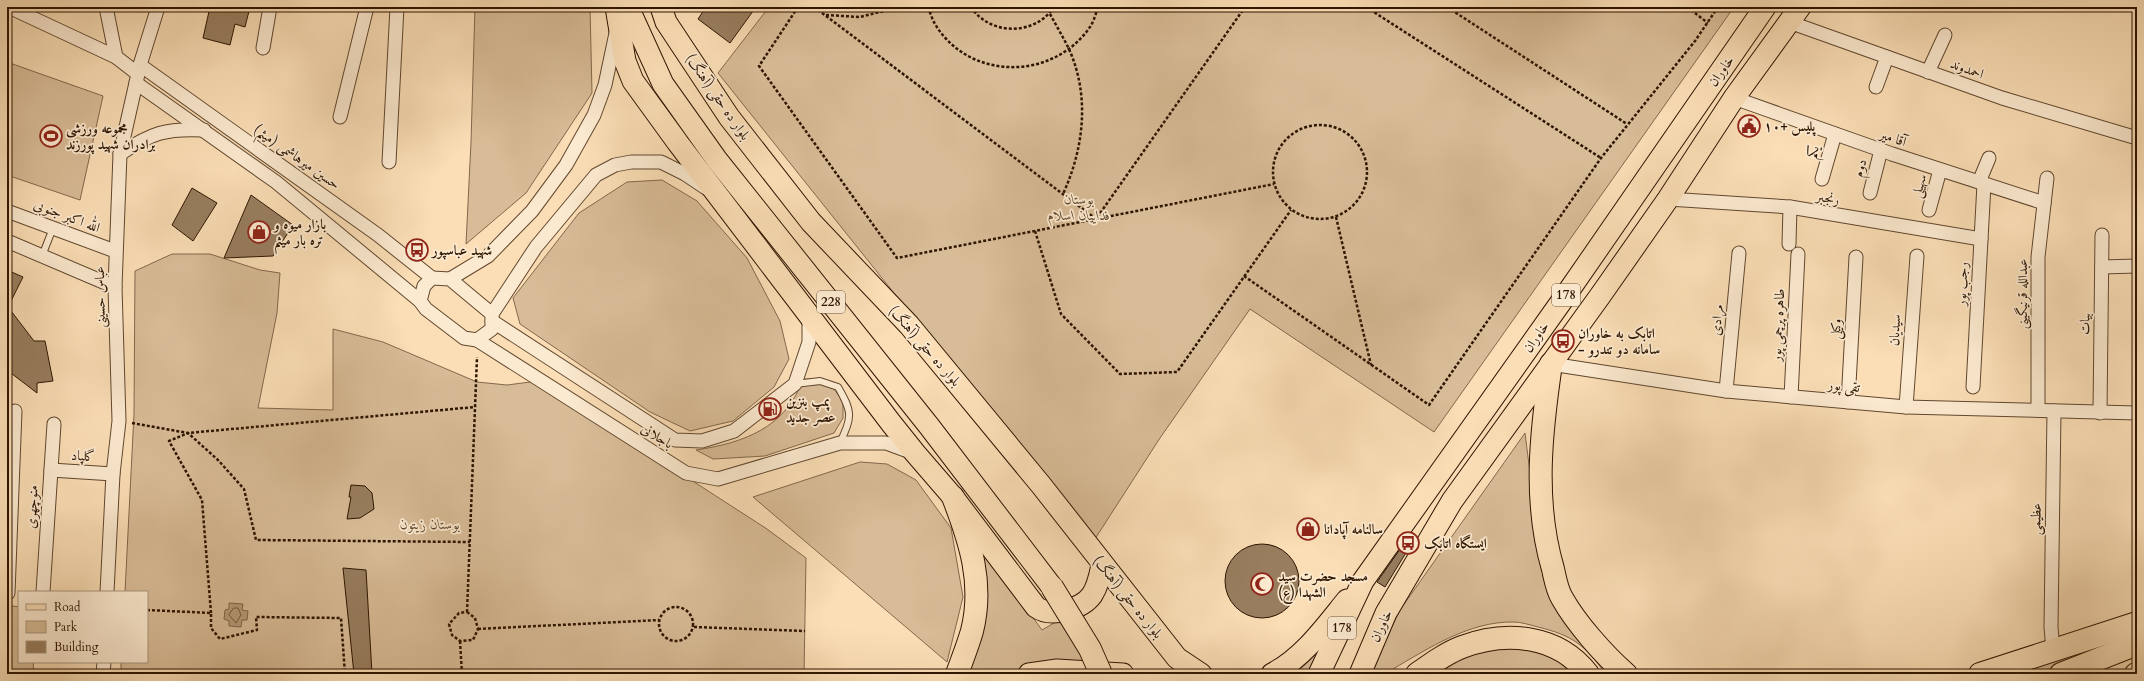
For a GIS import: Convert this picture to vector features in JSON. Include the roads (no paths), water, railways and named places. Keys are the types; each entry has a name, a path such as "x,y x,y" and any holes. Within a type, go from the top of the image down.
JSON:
{"highway":[{"path":"1551,364 1543,420 1539,474 1545,542 1561,597 1589,635 1626,674"},
{"path":"953,497 970,541 977,590 972,630 957,674"},
{"path":"1052,587 1090,649 1101,674"},
{"path":"1980,674 2137,623"},
{"path":"1417,674 1442,657 1461,647 1496,638 1522,637 1544,643 1563,652 1580,663 1588,674"},
{"path":"2060,674 2137,644"}],"main road":[{"name":"بلوار ده حقی (آهنگ)","path":"661,7 666,22 729,117 811,222 909,325 1041,485 1102,565 1177,658 1201,674"},
{"name":"خاوران","path":"1319,674 1363,581 1561,302 1765,7"},
{"path":"621,12 625,61 633,81 915,454 953,497 1036,608 1042,612 1060,611 1080,605 1091,596 1097,587 1102,565"},
{"name":"228","path":"621,12 663,84 717,160 929,426 1052,587"},
{"name":"خاوران","path":"1360,674 1386,613 1452,501 1668,198 1734,98 1795,14"},
{"path":"1272,674 1294,660 1307,648 1363,581"},
{"path":"1029,674 1057,670 1123,674"}],"street":[{"name":"حسین میرهاشمی (میثم)","path":"8,7 116,57 204,130 276,182 420,300"},
{"path":"106,7 116,57"},
{"name":"عباس حسینی","path":"107,591 113,474 119,421 115,251 120,154 138,74 158,7"},
{"path":"263,48 270,7"},
{"path":"340,117 367,7"},
{"path":"389,162 396,7"},
{"path":"420,300 424,286 432,278 450,278 488,256 532,211 566,165 594,115 605,85 621,12"},
{"name":"احمدوند","path":"1795,14 1887,57 1928,72 2002,98 2137,138"},
{"path":"1928,72 1945,35"},
{"path":"1876,87 1887,57"},
{"name":"حسین میرهاشمی (میثم)","path":"138,74 378,235 432,278"},
{"name":"آقا میر","path":"1734,98 1940,170 2044,203"},
{"path":"120,154 143,138 178,129 204,130"},
{"name":"یکم","path":"1822,179 1835,134"},
{"name":"دوم","path":"1870,193 1881,150"},
{"name":"رجب پور","path":"1973,387 1981,239 1982,183 1989,158"},
{"path":"477,340 492,329 492,318 536,247 596,175 615,165 631,162 660,162 685,174 720,198"},
{"name":"سهیلی","path":"1929,210 1940,170"},
{"name":"عبدالله قرنیگینی","path":"2038,410 2038,257 2047,178"},
{"name":"رنجبر","path":"1668,198 1790,207 1981,239"},
{"name":"طاهره پرچمی پور","path":"1790,207 1793,249 1791,397"},
{"name":"الله اکبر جنوبی","path":"7,211 115,251"},
{"name":"بیات","path":"2100,413 2102,235"},
{"path":"7,241 115,287"},
{"name":"مرادی","path":"1726,391 1739,253"},
{"name":"سیدیان","path":"1906,407 1917,256"},
{"name":"وکیلی","path":"1848,402 1856,257"},
{"path":"2102,267 2137,266"},
{"name":"باجلانی","path":"450,278 492,318 675,440 702,441 734,431 795,384"},
{"name":"باجلانی","path":"420,300 426,309 464,338 477,340 686,473 718,479 840,443 886,443 915,454"},
{"path":"795,384 809,342 808,314"},
{"name":"تقی پور","path":"1551,364 1726,391 1906,407 2137,413"},
{"path":"11,593 10,485 15,411"},
{"name":"عظیمی","path":"2053,651 2051,627 2054,411"},
{"name":"منوچهری","path":"43,591 54,424"},
{"name":"گلپاد","path":"51,470 113,474"},
{"path":"103,674 104,663"}],"lane":[{"path":"42,256 53,228"},
{"path":"795,384 820,381 838,387 847,404 850,419 840,443"}],"water":[{"path":"229,603 243,604 242,610 248,611 247,620 242,620 241,627 229,626 229,621 224,619 225,610 229,609"}],"place":[{"name":"پلیس +۱۰","path":"1749,126"},
{"name":"مجموعه ورزشی برادران شهید پورزند","path":"51,136"},
{"name":"بازار میوه و تره بار میثم","path":"259,232"},
{"name":"شهید عباسپور","path":"417,250"},
{"name":"اتابک به خاوران - سامانه دو تندرو","path":"1563,341"},
{"name":"پمپ بنزین عصر جدید","path":"770,409"},
{"name":"سالنامه آپادانا","path":"1308,529"},
{"name":"ایستگاه اتابک","path":"1408,543"},
{"name":"مسجد حضرت سید الشهدا (ع)","path":"1262,584"}],"park label":[{"name":"بوستان فداییان اسلام","path":"1079,208"},
{"name":"بوستان زیتون","path":"430,524"}]}
